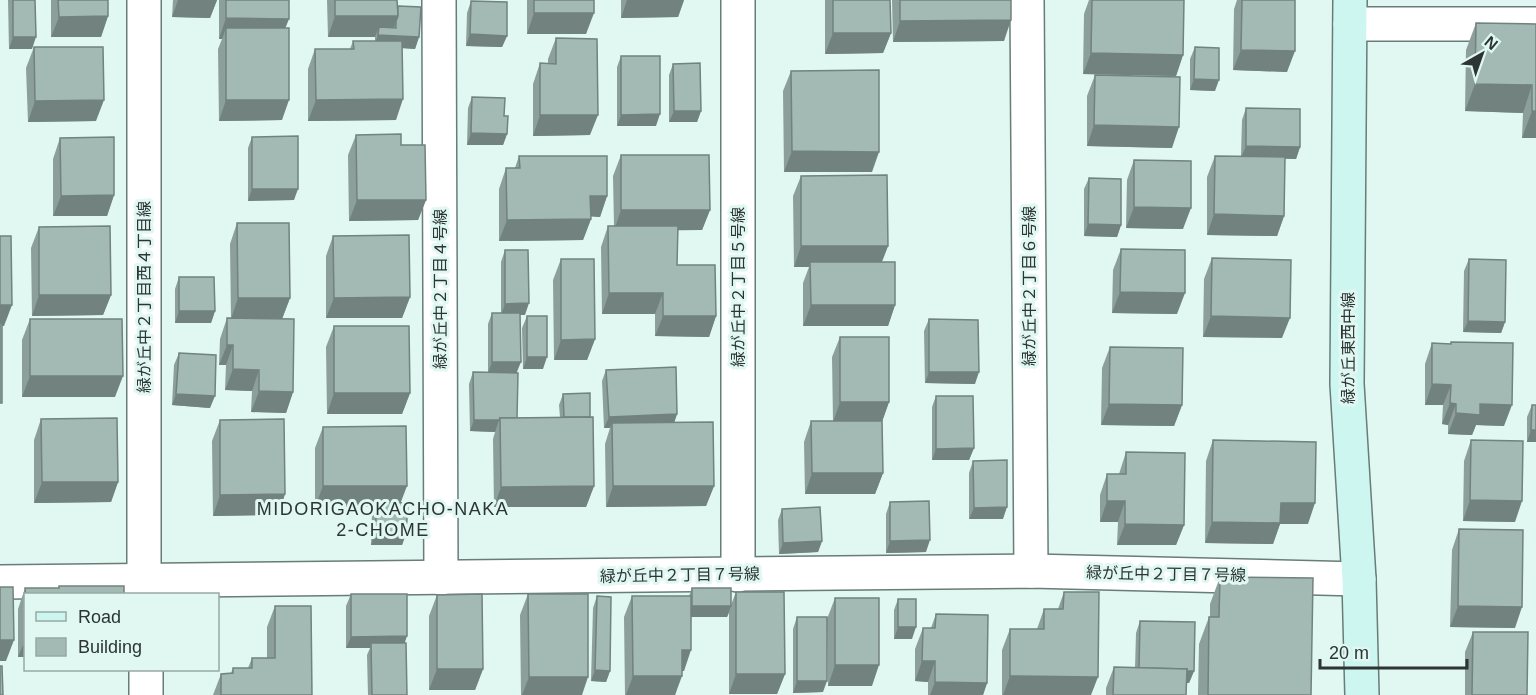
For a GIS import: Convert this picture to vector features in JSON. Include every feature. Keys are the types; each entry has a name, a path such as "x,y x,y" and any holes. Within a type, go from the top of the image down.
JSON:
{"street":[{"name":"緑が丘中２丁目西４丁目線","path":"144,0 144,588"},
{"name":"緑が丘中２丁目４号線","path":"439,0 441,578"},
{"name":"緑が丘中２丁目５号線","path":"738,0 738,575"},
{"name":"緑が丘中２丁目６号線","path":"1027,0 1031,571"},
{"path":"1350,12 1536,24"},
{"name":"緑が丘東西中線","path":"1350,12 1347,384 1359,579 1362,695"},
{"name":"緑が丘中２丁目７号線","path":"0,582 144,588 441,578 1031,571 1359,579"},
{"path":"146,671 147,695"}],"building":[{"path":"13,0 35,0 36,37 13,37"},
{"path":"58,0 108,0 108,16 59,17"},
{"path":"226,0 289,0 289,19 226,18"},
{"path":"335,0 397,0 398,16 335,16"},
{"path":"534,0 594,0 594,13 534,13"},
{"path":"833,0 890,0 891,33 833,33"},
{"path":"900,0 1011,0 1011,20 900,21"},
{"path":"1092,0 1184,0 1183,55 1091,53"},
{"path":"1242,0 1295,0 1295,51 1241,50"},
{"path":"471,1 507,2 507,36 470,34"},
{"path":"398,6 421,7 419,37 378,35 379,27 396,28"},
{"path":"1476,23 1536,24 1536,111 1532,111 1532,85 1475,84"},
{"path":"226,28 289,28 289,100 226,100"},
{"path":"556,38 597,39 598,115 540,115 540,63 556,64"},
{"path":"353,41 402,41 403,99 316,100 315,49 354,49"},
{"path":"34,47 103,47 104,100 35,101"},
{"path":"1195,47 1219,48 1219,80 1194,79"},
{"path":"621,56 660,56 660,114 621,115"},
{"path":"700,63 701,111 674,111 673,64"},
{"path":"879,70 879,152 792,151 791,71"},
{"path":"1095,75 1180,77 1179,127 1094,125"},
{"path":"472,97 505,98 504,116 508,116 507,134 471,133"},
{"path":"1246,108 1300,109 1300,147 1246,146"},
{"path":"401,134 401,145 425,145 426,200 357,200 356,135"},
{"path":"298,136 298,189 252,189 252,137"},
{"path":"114,137 114,195 61,196 60,138"},
{"path":"621,155 709,155 710,210 621,210"},
{"path":"519,156 607,156 607,196 590,196 591,219 507,220 506,168 520,168"},
{"path":"1215,156 1285,157 1284,216 1214,214"},
{"path":"1134,160 1191,161 1191,208 1134,207"},
{"path":"887,175 888,246 801,246 801,176"},
{"path":"1089,178 1121,179 1121,225 1088,224"},
{"path":"237,223 289,223 290,298 238,298"},
{"path":"110,226 111,295 39,295 39,227"},
{"path":"608,226 678,226 677,265 715,265 716,316 663,316 663,293 609,293"},
{"path":"409,235 410,297 334,298 333,236"},
{"path":"0,236 11,236 12,305 0,305"},
{"path":"1121,249 1185,250 1185,293 1120,292"},
{"path":"505,250 528,250 529,303 505,304"},
{"path":"1212,258 1291,260 1290,318 1211,316"},
{"path":"561,259 594,259 595,339 561,340"},
{"path":"1469,259 1506,260 1505,322 1468,321"},
{"path":"810,262 895,262 895,305 811,305"},
{"path":"179,277 214,277 215,311 179,311"},
{"path":"492,313 520,313 521,362 492,362"},
{"path":"527,316 547,316 547,357 527,357"},
{"path":"227,318 294,319 293,392 259,391 259,370 233,369 233,345 227,345"},
{"path":"30,319 122,319 123,376 30,376"},
{"path":"929,319 978,320 979,372 929,372"},
{"path":"0,323 2,323 2,403 0,403"},
{"path":"334,326 409,326 410,393 334,393"},
{"path":"840,337 889,337 889,402 840,402"},
{"path":"1451,342 1513,343 1512,405 1480,404 1480,415 1456,413 1456,404 1450,403 1451,385 1432,384 1432,343 1451,344"},
{"path":"1110,347 1183,348 1182,405 1109,404"},
{"path":"179,353 216,355 215,396 176,394"},
{"path":"676,367 677,414 609,417 606,370"},
{"path":"473,372 518,373 517,418 474,420"},
{"path":"590,393 590,417 564,417 563,394"},
{"path":"936,396 973,396 974,448 936,449"},
{"path":"1532,405 1536,405 1536,430 1531,430"},
{"path":"593,417 594,486 501,487 500,418"},
{"path":"117,418 118,482 42,482 41,419"},
{"path":"284,419 285,494 220,495 220,420"},
{"path":"811,421 882,421 883,473 812,473"},
{"path":"713,422 714,486 613,486 612,423"},
{"path":"406,426 407,486 323,486 323,427"},
{"path":"1213,440 1316,442 1315,503 1281,503 1280,523 1212,522"},
{"path":"1471,440 1523,441 1522,501 1470,500"},
{"path":"1126,452 1185,453 1184,525 1125,524 1125,501 1107,501 1107,474 1126,474"},
{"path":"1007,460 1007,507 974,508 973,461"},
{"path":"929,501 930,540 890,541 890,502"},
{"path":"377,502 408,503 406,534 375,533"},
{"path":"820,507 822,541 783,543 782,509"},
{"path":"1459,529 1523,530 1522,607 1458,606"},
{"path":"1220,577 1313,578 1311,695 1208,695 1209,617 1219,617"},
{"path":"59,586 124,586 124,593 25,593 25,588 59,588"},
{"path":"0,587 13,587 14,640 0,640"},
{"path":"692,588 731,588 731,606 692,606"},
{"path":"736,592 784,592 785,674 736,674"},
{"path":"1064,592 1099,592 1098,677 1010,676 1010,629 1044,629 1044,609 1063,609"},
{"path":"351,594 407,594 407,636 351,637"},
{"path":"482,594 483,669 437,669 437,595"},
{"path":"528,594 588,594 588,677 529,677"},
{"path":"597,596 611,597 610,671 595,670"},
{"path":"632,596 691,596 691,650 682,650 682,676 633,676"},
{"path":"835,598 879,598 879,665 835,665"},
{"path":"898,599 916,599 916,627 898,627"},
{"path":"275,606 311,606 312,695 221,695 221,674 233,673 233,668 252,668 252,658 275,658"},
{"path":"936,614 988,615 987,683 935,682 935,661 922,661 923,628 935,628"},
{"path":"797,617 827,617 827,681 797,681"},
{"path":"1140,621 1195,622 1194,671 1139,668"},
{"path":"1473,632 1528,632 1527,695 1472,695"},
{"path":"371,643 406,643 407,695 372,695"},
{"path":"0,666 2,666 3,695 0,695"},
{"path":"1114,667 1187,669 1186,695 1113,695"}],"district":[{"name":"MIDORIGAOKACHO-NAKA 2-CHOME","path":"383,519"}]}
